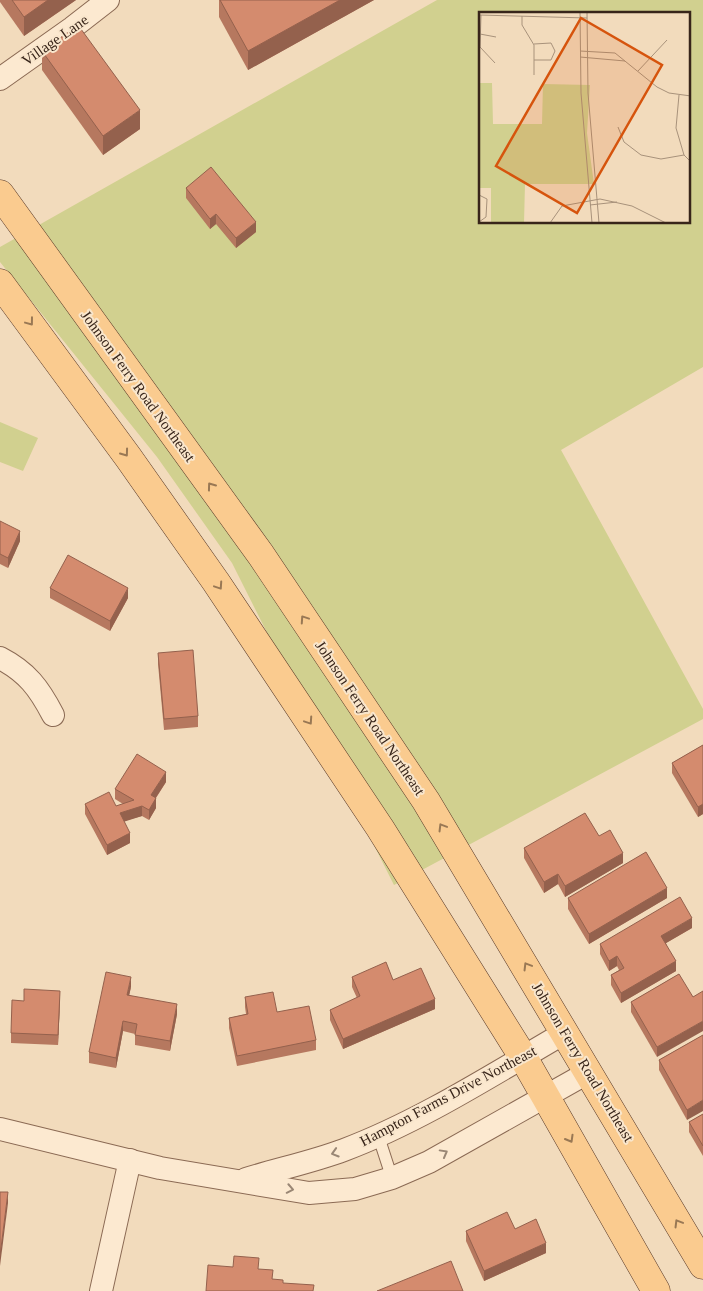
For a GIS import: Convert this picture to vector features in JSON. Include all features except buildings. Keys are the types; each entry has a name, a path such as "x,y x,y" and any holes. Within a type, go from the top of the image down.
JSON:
{"main road":[{"name":"Johnson Ferry Road Northeast","path":"0,194 261,555 426,801 566,1032 703,1265"},
{"path":"0,283 122,449 216,582 380,828 546,1096 656,1291"}],"street":[{"name":"Village Lane","path":"0,79 79,24 108,0"},
{"path":"0,658 18,667 40,691 53,715"},
{"name":"Hampton Farms Drive Northeast","path":"242,1180 344,1150 378,1136 566,1032"},
{"name":"Hampton Farms Drive Northeast","path":"0,1129 169,1169 309,1193 355,1189 392,1178 429,1162 589,1072"},
{"path":"101,1291 130,1160"}],"lane":[{"path":"378,1136 392,1178"}],"shaded area":[{"path":"437,0 703,0 703,367 561,450 703,709 703,719 394,885 232,563 157,457 0,262 0,247"},
{"path":"0,422 38,438 23,471 0,462"}]}
